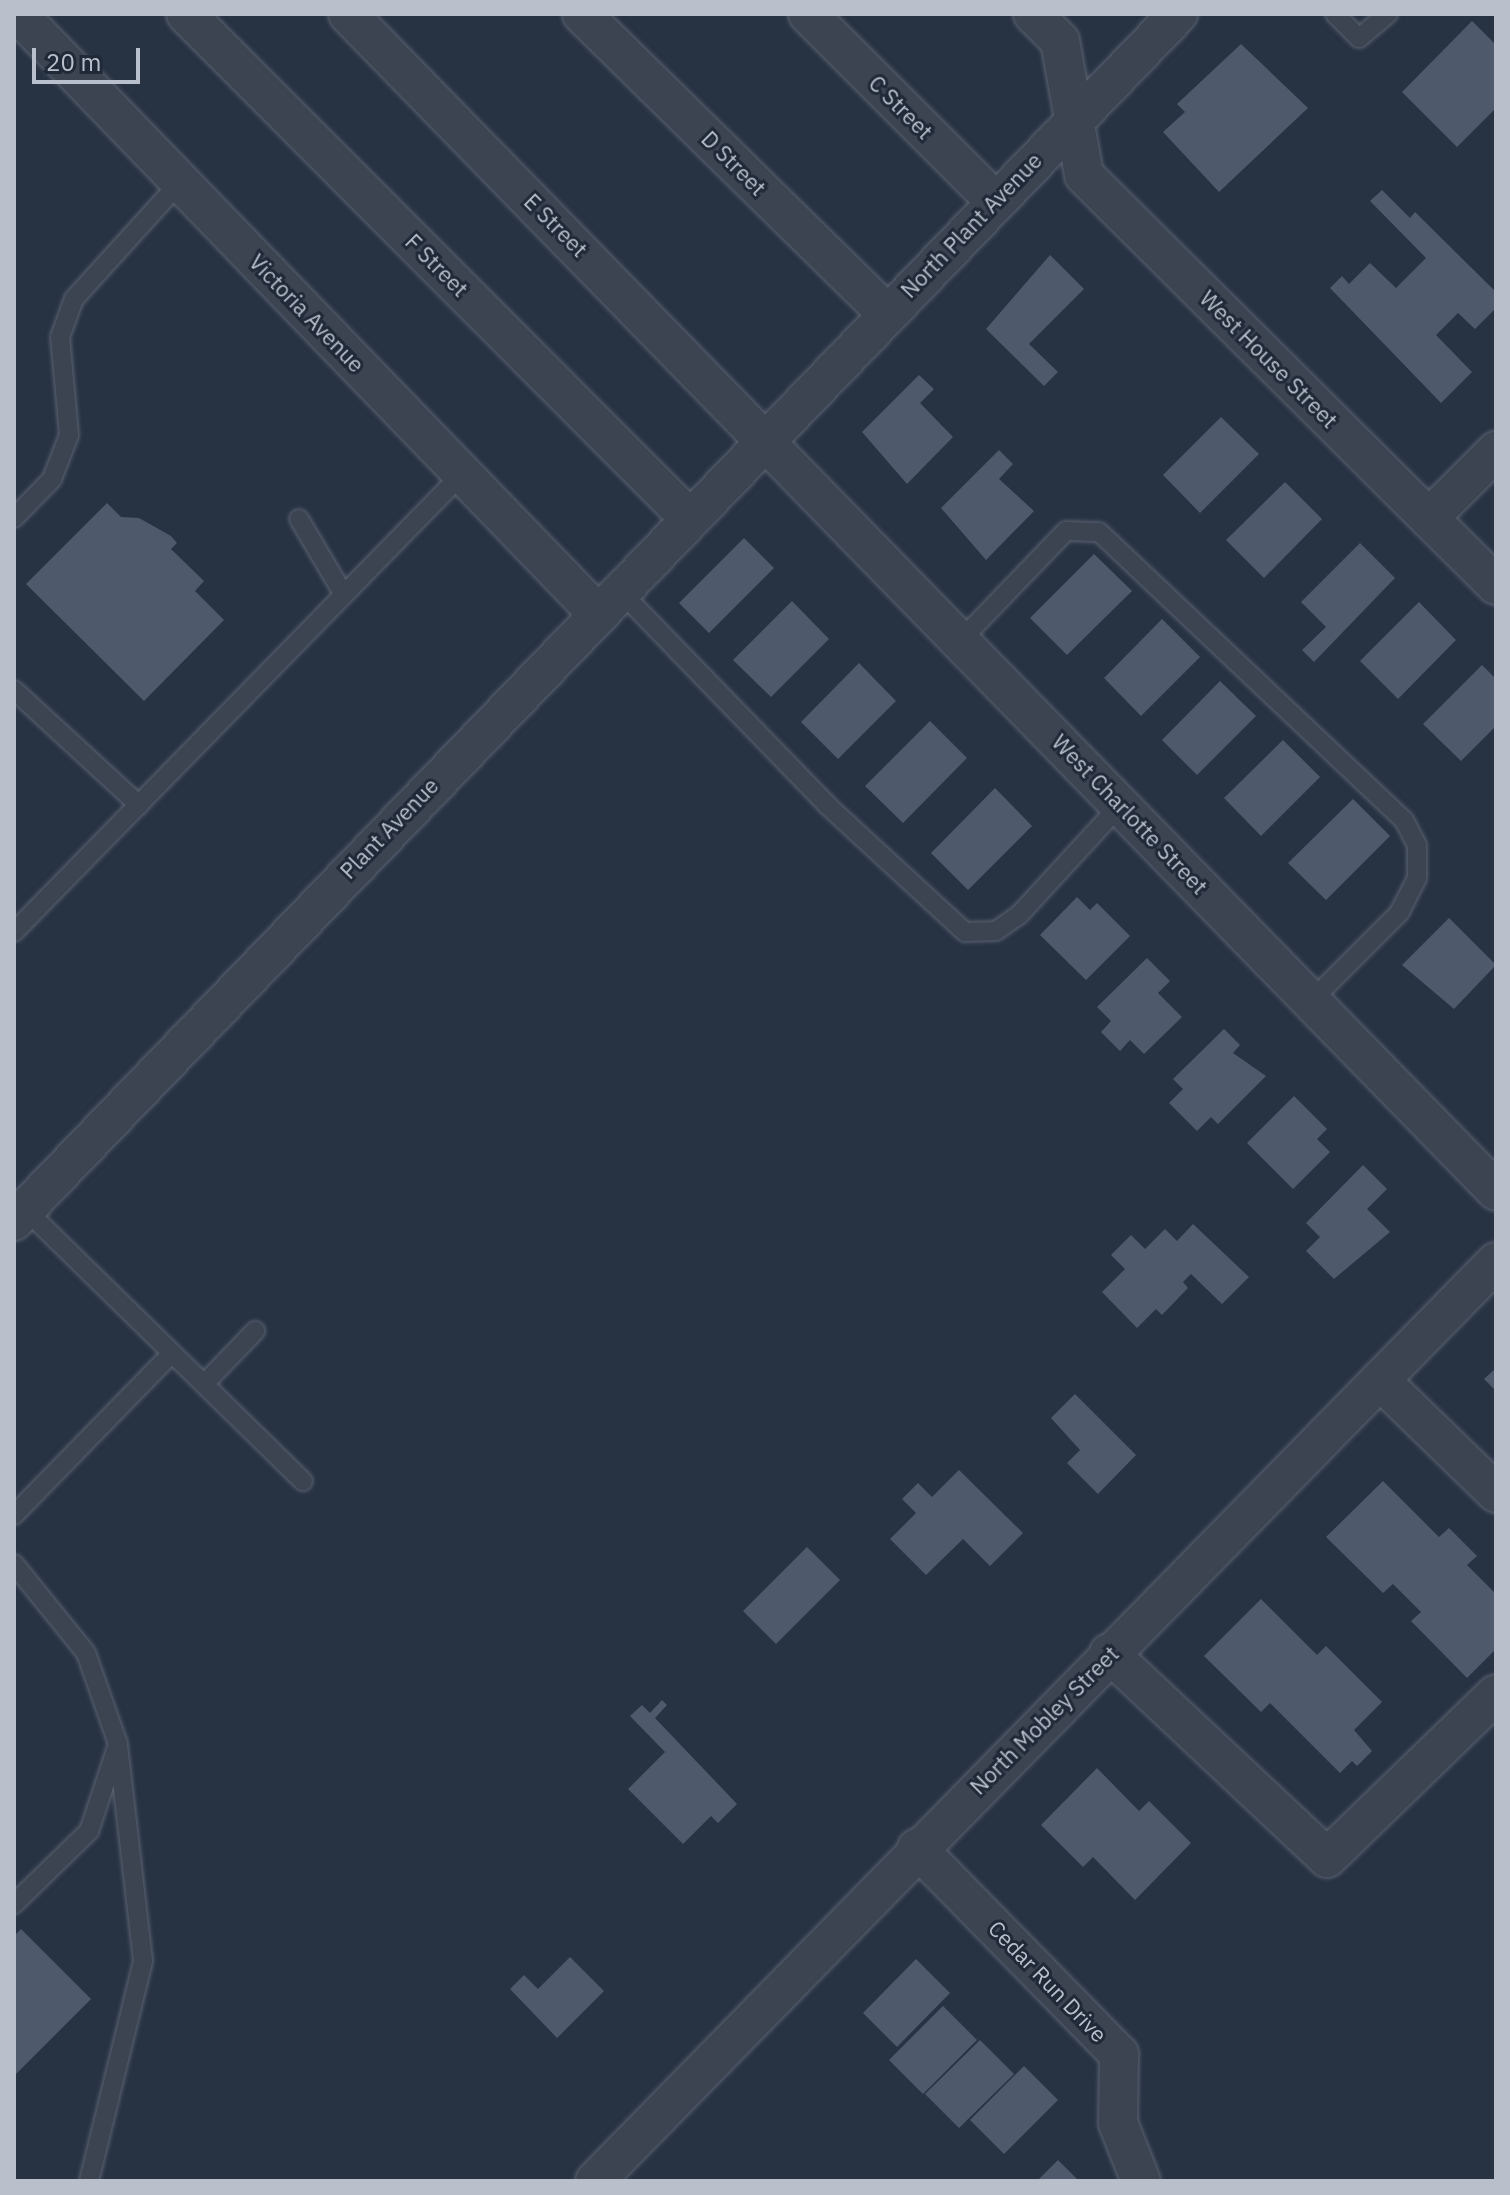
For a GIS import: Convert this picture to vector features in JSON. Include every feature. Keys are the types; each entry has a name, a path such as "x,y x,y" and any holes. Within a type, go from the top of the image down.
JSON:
{"street":[{"name":"Victoria Avenue","path":"18,14 462,474 607,601"},
{"name":"F Street","path":"186,14 688,517"},
{"name":"D Street","path":"582,14 885,312"},
{"name":"C Street","path":"808,14 994,200"},
{"name":"West House Street","path":"1033,14 1060,41 1077,116 1084,175 1496,585"},
{"name":"North Plant Avenue","path":"765,437 1178,14"},
{"name":"E Street","path":"369,21 765,437"},
{"name":"Plant Avenue","path":"20,1215 765,437"},
{"name":"West Charlotte Street","path":"765,437 1496,1191"},
{"path":"1429,518 1496,451"},
{"name":"North Mobley Street","path":"595,2181 917,1848 1496,1262"},
{"path":"1380,1380 1496,1493"},
{"path":"1109,1653 1327,1858 1496,1694"},
{"name":"Cedar Run Drive","path":"917,1848 1119,2054 1118,2123 1141,2181"}],"lane":[{"path":"1335,14 1359,38 1388,14"},
{"path":"14,518 52,479 69,435 60,337 74,299 180,182"},
{"path":"14,932 462,474"},
{"path":"299,519 344,595"},
{"path":"961,640 1066,531 1099,532 1404,820 1417,845 1417,878 1406,901 1311,1001"},
{"path":"607,601 965,932 996,931 1019,915 1121,804"},
{"path":"14,690 139,805"},
{"path":"20,1215 172,1353 303,1481"},
{"path":"204,1384 255,1331"},
{"path":"14,1515 172,1353"},
{"path":"14,1564 86,1653 118,1744 143,1961 89,2181"},
{"path":"14,1904 89,1831 118,1744"}],"building":[{"path":"1472,21 1496,45 1496,108 1457,147 1402,92"},
{"path":"1241,44 1308,108 1219,192 1163,132 1185,112 1177,104"},
{"path":"1382,190 1410,218 1415,212 1496,292 1496,308 1475,329 1458,313 1436,335 1472,372 1441,403 1330,288 1342,276 1349,284 1370,263 1396,288 1426,258 1370,201"},
{"path":"1050,255 1084,289 1029,344 1058,372 1044,386 986,329"},
{"path":"919,375 934,389 920,403 953,437 907,484 862,432"},
{"path":"1221,417 1259,454 1200,513 1163,475"},
{"path":"999,450 1013,464 999,479 1034,511 986,560 941,508"},
{"path":"1285,482 1322,519 1264,578 1226,540"},
{"path":"107,503 121,517 139,518 171,536 177,543 171,549 204,581 195,591 224,620 144,701 26,584"},
{"path":"744,538 774,568 709,633 679,603"},
{"path":"1360,543 1395,578 1314,662 1302,650 1326,627 1301,602"},
{"path":"1094,554 1132,591 1067,655 1030,618"},
{"path":"792,601 829,639 771,697 733,660"},
{"path":"1419,602 1456,640 1398,699 1360,661"},
{"path":"1162,619 1200,657 1141,716 1104,678"},
{"path":"859,663 896,701 838,759 801,722"},
{"path":"1482,665 1496,679 1496,726 1461,761 1423,724"},
{"path":"1220,681 1256,716 1197,775 1162,740"},
{"path":"930,721 967,758 903,823 865,786"},
{"path":"1283,740 1320,777 1261,836 1224,798"},
{"path":"995,788 1032,826 968,890 931,853"},
{"path":"1353,799 1390,836 1326,900 1288,863"},
{"path":"1077,897 1090,910 1097,903 1130,936 1086,980 1040,935"},
{"path":"1449,918 1496,965 1454,1009 1402,965"},
{"path":"1147,958 1170,981 1158,993 1182,1017 1144,1054 1130,1040 1120,1051 1101,1032 1111,1021 1097,1007"},
{"path":"1224,1029 1240,1045 1233,1053 1266,1076 1218,1124 1211,1117 1197,1131 1169,1103 1183,1089 1173,1079"},
{"path":"1294,1096 1327,1129 1317,1139 1330,1152 1293,1189 1247,1143"},
{"path":"1363,1165 1387,1189 1367,1209 1390,1232 1334,1279 1306,1251 1320,1237 1306,1223"},
{"path":"1193,1224 1249,1277 1222,1304 1191,1274 1183,1282 1188,1288 1162,1315 1156,1309 1137,1328 1102,1292 1125,1269 1111,1255 1131,1235 1145,1249 1165,1229 1177,1241"},
{"path":"1496,1368 1496,1391 1484,1379"},
{"path":"1075,1394 1136,1455 1098,1494 1067,1463 1080,1450 1051,1418"},
{"path":"959,1470 1023,1533 990,1566 963,1539 926,1575 890,1539 916,1513 902,1499 918,1483 932,1497"},
{"path":"1383,1481 1439,1537 1449,1528 1477,1556 1467,1565 1496,1594 1496,1649 1467,1678 1411,1621 1421,1612 1393,1584 1383,1593 1326,1537"},
{"path":"807,1547 840,1580 776,1644 743,1611"},
{"path":"1261,1599 1317,1655 1326,1646 1382,1702 1354,1730 1372,1751 1357,1766 1352,1761 1340,1773 1270,1703 1261,1712 1204,1656"},
{"path":"662,1700 667,1705 655,1718 737,1804 718,1823 711,1816 683,1844 628,1789 665,1752 630,1716 642,1705 650,1713"},
{"path":"1097,1768 1139,1811 1149,1801 1191,1843 1135,1900 1093,1857 1083,1867 1041,1825"},
{"path":"21,1929 91,1999 14,2076 14,1936"},
{"path":"570,1957 604,1991 557,2038 510,1989 524,1975 538,1989"},
{"path":"916,1959 950,1993 897,2047 863,2013"},
{"path":"943,2006 977,2040 923,2094 889,2060"},
{"path":"980,2040 1014,2074 959,2128 925,2094"},
{"path":"1024,2066 1058,2100 1004,2154 970,2120"},
{"path":"1058,2160 1079,2181 1037,2181"}]}
